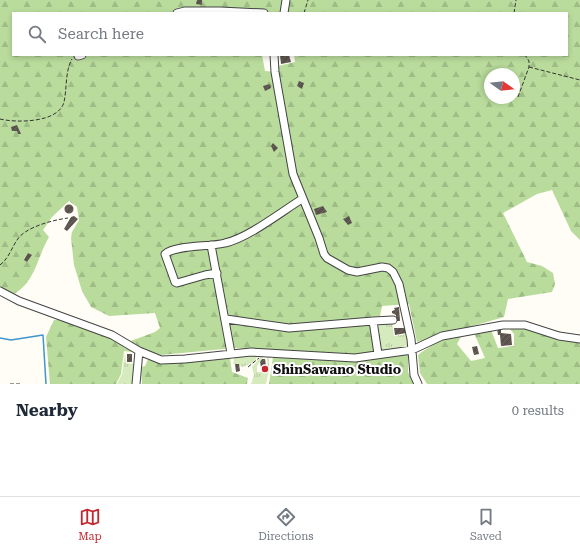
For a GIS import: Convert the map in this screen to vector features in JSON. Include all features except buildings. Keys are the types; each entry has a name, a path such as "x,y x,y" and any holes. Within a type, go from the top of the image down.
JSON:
{"street":[{"path":"284,12 286,0"},
{"path":"181,12 220,12"},
{"path":"274,56 275,72 293,174 327,258 348,270 357,272 382,267 388,268 393,272 399,284 412,350 414,375 418,384"},
{"path":"217,273 205,274 177,283 175,282 165,254 188,248 225,243 241,236 302,199"},
{"path":"211,245 232,353"},
{"path":"0,291 19,301 112,335 138,351 162,360 185,359 232,353 263,352 344,359 412,350 442,336 503,325 525,325 560,336 580,339"},
{"path":"226,319 289,328 393,320"},
{"path":"373,321 378,354"},
{"path":"136,384 138,351"}],"path":[{"path":"304,12 308,0"},
{"path":"514,12 516,0"},
{"path":"0,119 9,121 24,121 45,118 55,114 64,104 71,61 78,56"},
{"path":"520,91 529,66 529,61 526,56"},
{"path":"529,66 580,80"},
{"path":"0,265 6,260 22,234 52,221 68,218"},
{"path":"248,367 258,360 263,352"},
{"path":"10,384 21,384"}],"green space":[{"path":"0,0 580,0 580,240 571,231 552,190 537,194 503,213 527,262 542,266 553,273 555,284 552,292 508,299 504,317 417,342 409,304 382,306 380,316 368,317 374,352 344,356 310,352 234,348 161,355 139,349 128,342 155,332 160,328 155,313 109,316 91,307 82,291 74,265 71,238 72,232 79,220 77,207 69,201 52,217 43,230 49,237 32,276 21,289 14,294 0,287"},
{"path":"61,319 112,337 125,348 133,351 124,351 121,374 116,384 50,384 46,337 54,320"},
{"path":"392,321 394,336 407,334 407,350 379,353 374,322"},
{"path":"508,327 580,341 580,384 427,384 420,373 418,355 439,342 463,333 457,344 471,361 485,358 474,333 491,330 498,348 514,346 514,334"},
{"path":"125,353 126,363 135,364 134,384 117,384 122,374"},
{"path":"235,354 259,354 254,362 243,367 233,364"},
{"path":"263,354 269,355 269,370 266,384 251,384 254,375 252,367","holes":["263,357 267,357 268,372 257,372 257,366"]},
{"path":"408,354 408,372 414,384 269,384 273,357 344,361"},
{"path":"230,358 232,372 248,378 247,384 142,384 141,367 145,366 148,359 166,364"}],"waterway":[{"path":"0,338 11,340 43,335 46,384"}],"place":[{"name":"ShinSawano Studio","path":"265,369"}]}
